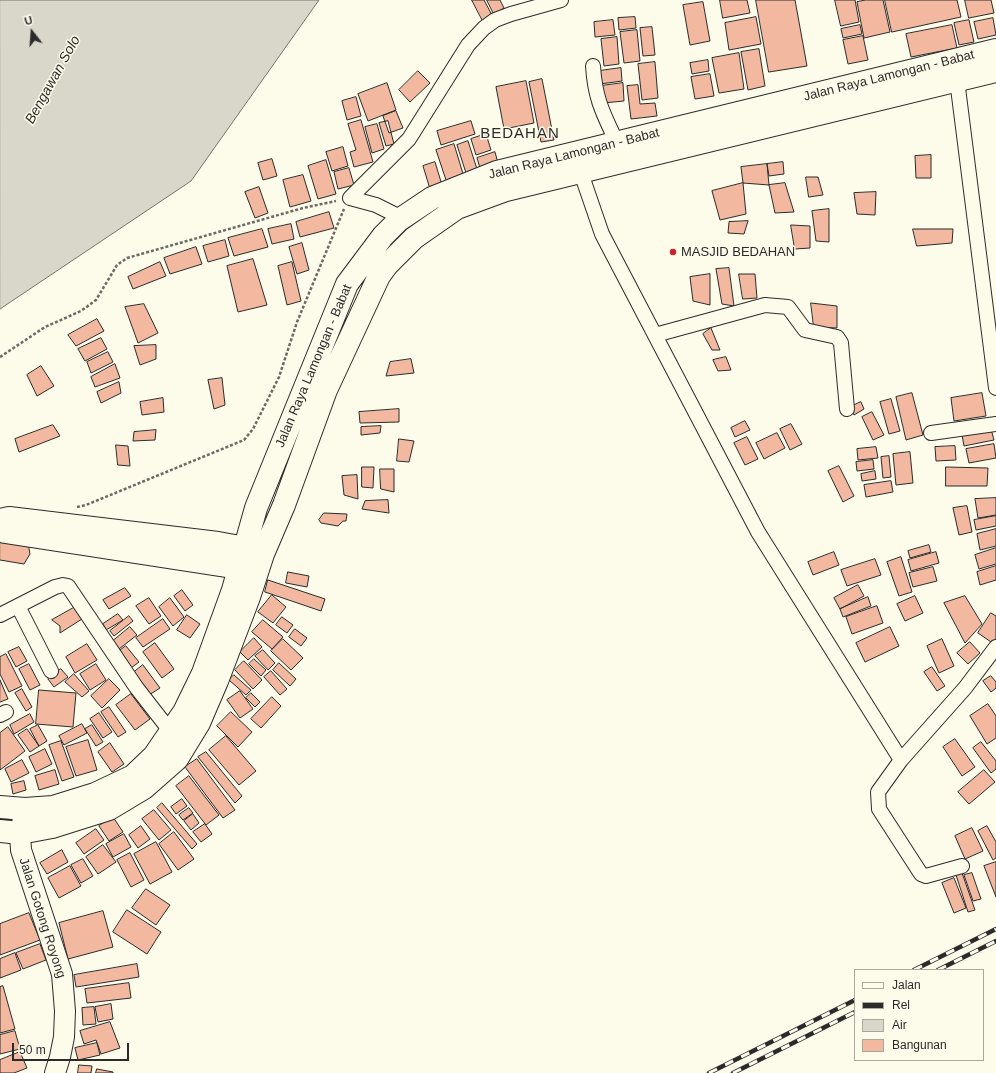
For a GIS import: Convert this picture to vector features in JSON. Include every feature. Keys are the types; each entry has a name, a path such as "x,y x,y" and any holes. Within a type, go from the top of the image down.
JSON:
{"highway":[{"name":"Jalan Raya Lamongan - Babat","path":"254,551 256,508 342,293 383,236 402,218 432,198 497,172 996,50"},
{"name":"Jalan Raya Lamongan - Babat","path":"254,551 284,505 326,390 372,289 387,265 414,238 457,208 506,190 580,170 996,70"},
{"path":"0,520 8,518 218,543 254,551 247,571 233,590 202,673 184,712 154,756 134,776 96,794 53,808 25,809 0,807"},
{"path":"0,528 5,532 247,571"},
{"path":"10,832 52,827 109,809 144,788 177,759 202,716 249,597 247,571"}],"street":[{"path":"402,218 376,205 350,198 409,139 468,45 484,28 495,20 511,14 561,0"},
{"path":"593,66 594,87 598,102 617,143"},
{"path":"957,80 996,388"},
{"path":"580,170 602,234 758,532 901,760"},
{"path":"655,335 765,306 788,307 805,330 839,339 841,343 847,409"},
{"path":"931,433 996,424"},
{"path":"0,615 55,587 63,585 68,586 136,687 171,732"},
{"path":"18,606 51,671"},
{"path":"962,866 922,875 908,856 879,809 878,792 901,760 965,688 996,647"},
{"name":"Jalan Gotong Royong","path":"25,809 10,832 20,850 62,974 65,1010 64,1037 55,1073"}],"path":[{"path":"0,357 45,327 81,311 96,300 117,265 127,258 303,208 350,198"},
{"path":"71,508 93,502 244,440 253,429 279,377 297,322 340,217 350,198"}],"water":[{"name":"Bengawan Solo","path":"0,0 319,0 191,181 0,309"}],"building":[{"path":"472,0 484,0 494,19 484,23"},
{"path":"487,0 500,0 504,8 494,14"},
{"path":"720,0 747,0 750,13 723,18"},
{"path":"756,0 795,0 807,66 769,72"},
{"path":"835,0 855,0 859,22 841,26"},
{"path":"866,0 883,0 890,32 864,38 857,2"},
{"path":"885,0 957,0 961,17 892,32"},
{"path":"965,0 991,0 994,13 969,18"},
{"path":"703,2 710,41 690,45 683,5"},
{"path":"635,17 636,28 619,30 618,18"},
{"path":"756,17 761,44 729,50 725,23"},
{"path":"993,18 996,35 978,39 974,22"},
{"path":"613,20 615,35 595,37 594,22"},
{"path":"969,20 974,42 959,45 954,23"},
{"path":"860,25 862,34 843,38 841,29"},
{"path":"952,25 957,48 911,57 906,34"},
{"path":"652,27 655,55 643,56 640,28"},
{"path":"637,30 640,61 624,63 620,32"},
{"path":"863,36 868,60 848,64 843,40"},
{"path":"617,37 619,64 604,66 601,39"},
{"path":"759,49 765,86 748,90 741,52"},
{"path":"739,53 744,89 719,93 712,58"},
{"path":"708,60 709,71 692,74 690,63"},
{"path":"655,62 658,98 642,100 638,64"},
{"path":"621,68 622,81 600,84 599,71"},
{"path":"418,71 430,83 410,102 399,90"},
{"path":"710,74 714,96 695,99 691,77"},
{"path":"542,79 554,140 541,142 529,82"},
{"path":"526,81 534,123 504,129 496,87"},
{"path":"387,83 396,110 368,121 358,94"},
{"path":"623,83 624,101 603,103 601,86"},
{"path":"638,85 640,104 655,103 657,116 631,119 627,86"},
{"path":"356,97 361,116 347,120 342,101"},
{"path":"396,111 403,128 389,133 383,116"},
{"path":"361,120 373,162 354,167 350,152 356,150 348,124"},
{"path":"388,121 394,144 386,146 379,123"},
{"path":"471,121 475,134 441,145 437,131"},
{"path":"377,124 384,149 372,153 365,127"},
{"path":"486,134 491,150 476,155 471,139"},
{"path":"468,141 477,169 466,173 457,145"},
{"path":"454,144 464,177 447,183 436,150"},
{"path":"343,147 348,166 332,171 326,152"},
{"path":"495,152 498,163 480,168 477,158"},
{"path":"931,155 931,178 916,178 915,156"},
{"path":"272,159 277,176 263,180 258,163"},
{"path":"326,160 336,194 318,199 308,166"},
{"path":"435,162 442,185 430,189 423,166"},
{"path":"783,162 784,174 769,176 767,164"},
{"path":"767,164 769,185 743,183 741,167"},
{"path":"349,168 354,185 338,189 334,172"},
{"path":"303,175 311,201 290,207 283,180"},
{"path":"806,177 818,177 823,195 809,197"},
{"path":"743,183 746,214 720,220 712,191"},
{"path":"785,183 794,212 775,213 769,185"},
{"path":"259,187 268,213 255,218 245,192"},
{"path":"876,192 875,215 857,214 854,193"},
{"path":"829,209 829,242 816,241 812,211"},
{"path":"329,212 334,228 300,237 296,222"},
{"path":"748,221 744,234 728,233 729,222"},
{"path":"291,224 294,239 272,244 268,229"},
{"path":"791,225 810,226 810,248 795,249"},
{"path":"262,229 268,247 234,256 228,238"},
{"path":"913,229 953,229 952,243 917,246"},
{"path":"225,240 229,256 208,262 203,246"},
{"path":"302,243 309,270 297,274 289,247"},
{"path":"196,247 202,264 170,274 164,258"},
{"path":"253,259 267,305 238,312 227,266"},
{"path":"160,262 166,276 133,289 128,277"},
{"path":"292,262 301,301 287,305 278,266"},
{"path":"729,268 734,306 722,304 716,269"},
{"path":"710,274 710,305 693,301 690,277"},
{"path":"739,274 755,274 757,298 743,299"},
{"path":"811,303 837,306 837,328 814,327"},
{"path":"144,304 158,333 138,343 125,307"},
{"path":"97,319 104,331 76,346 68,335"},
{"path":"711,328 720,350 712,350 703,334"},
{"path":"101,338 107,349 85,361 78,349"},
{"path":"156,345 156,359 140,365 134,346"},
{"path":"108,352 113,362 91,373 87,362"},
{"path":"726,357 731,370 718,371 713,360"},
{"path":"411,359 414,373 386,376 390,362"},
{"path":"115,364 120,378 95,387 91,377"},
{"path":"41,366 54,386 37,396 27,375"},
{"path":"222,378 225,405 214,409 208,380"},
{"path":"119,382 121,393 101,403 97,392"},
{"path":"912,393 923,435 906,440 896,397"},
{"path":"982,393 986,416 954,421 951,398"},
{"path":"163,398 164,412 142,415 140,402"},
{"path":"891,399 900,431 889,434 880,402"},
{"path":"861,402 864,409 854,415 850,407"},
{"path":"399,409 399,422 360,423 359,412"},
{"path":"872,412 884,435 873,440 862,417"},
{"path":"745,421 750,430 735,437 731,428"},
{"path":"791,424 802,444 790,450 780,429"},
{"path":"53,425 60,436 19,452 15,439"},
{"path":"381,426 380,433 361,435 361,427"},
{"path":"991,429 994,440 964,446 962,435"},
{"path":"156,430 155,440 133,441 134,432"},
{"path":"777,433 785,448 764,459 756,443"},
{"path":"747,437 758,459 745,465 734,443"},
{"path":"399,439 414,441 409,462 397,461"},
{"path":"994,444 996,458 969,463 966,449"},
{"path":"116,445 128,446 130,466 118,465"},
{"path":"955,446 956,460 936,461 935,447"},
{"path":"876,447 878,458 858,460 857,449"},
{"path":"910,452 913,483 896,485 893,454"},
{"path":"889,456 891,477 883,478 881,457"},
{"path":"873,460 874,469 857,471 856,462"},
{"path":"839,466 854,496 843,502 828,471"},
{"path":"362,467 374,467 373,488 362,487"},
{"path":"946,467 988,468 987,486 946,486"},
{"path":"380,469 394,469 394,492 381,489"},
{"path":"875,471 876,479 862,481 861,474"},
{"path":"357,475 358,499 344,495 342,476"},
{"path":"891,481 893,492 866,497 864,485"},
{"path":"996,498 996,515 978,518 975,499"},
{"path":"388,500 389,513 362,509 365,501"},
{"path":"967,506 972,532 959,535 953,508"},
{"path":"324,513 347,514 346,521 343,521 338,526 321,523 319,520"},
{"path":"996,516 996,526 976,530 974,520"},
{"path":"996,529 996,546 980,550 977,534"},
{"path":"0,539 28,543 30,554 24,564 0,560"},
{"path":"929,545 931,552 910,558 908,551"},
{"path":"996,548 996,564 979,569 975,555"},
{"path":"834,552 839,565 813,575 808,562"},
{"path":"936,552 939,563 911,571 908,560"},
{"path":"901,557 912,592 899,596 887,562"},
{"path":"875,559 881,575 847,586 841,570"},
{"path":"996,566 996,580 980,585 977,572"},
{"path":"933,567 937,581 913,587 909,573"},
{"path":"288,572 309,576 307,587 286,583"},
{"path":"268,580 325,599 321,611 265,592"},
{"path":"858,585 864,596 840,609 834,598"},
{"path":"125,588 131,596 109,609 103,600"},
{"path":"182,590 193,605 185,611 174,596"},
{"path":"272,595 286,607 273,623 258,612"},
{"path":"915,596 923,613 905,621 897,604"},
{"path":"965,596 982,624 965,643 944,603"},
{"path":"868,597 871,606 843,617 840,609"},
{"path":"149,598 161,616 149,624 136,606"},
{"path":"170,598 184,617 173,626 159,607"},
{"path":"77,606 82,619 60,633 60,626 52,620"},
{"path":"877,606 883,623 852,634 846,617"},
{"path":"991,613 996,616 996,641 994,644 978,633"},
{"path":"118,614 123,620 106,630 103,624"},
{"path":"187,615 200,624 190,638 177,630"},
{"path":"129,616 133,621 114,636 110,631"},
{"path":"282,617 293,625 287,633 276,625"},
{"path":"163,619 170,629 143,647 136,638"},
{"path":"263,620 283,637 272,649 252,632"},
{"path":"130,627 137,635 119,649 113,641"},
{"path":"890,627 899,646 865,662 856,643"},
{"path":"295,629 307,638 301,646 289,637"},
{"path":"254,638 262,647 248,660 240,652"},
{"path":"283,639 303,658 291,670 271,651"},
{"path":"942,639 954,666 939,673 927,646"},
{"path":"970,642 980,653 968,664 957,653"},
{"path":"155,643 174,669 162,678 143,652"},
{"path":"87,644 97,660 75,673 66,657"},
{"path":"126,646 139,662 131,668 118,652"},
{"path":"19,647 27,661 16,667 8,652"},
{"path":"263,650 275,663 268,670 255,656"},
{"path":"6,654 22,686 9,692 0,674 0,657"},
{"path":"254,659 266,670 261,676 249,664"},
{"path":"244,661 262,680 253,689 235,670"},
{"path":"279,663 296,679 290,686 273,670"},
{"path":"29,664 40,685 30,690 19,669"},
{"path":"96,664 106,680 90,690 80,674"},
{"path":"143,665 160,688 149,695 133,673"},
{"path":"932,667 945,686 937,691 924,672"},
{"path":"61,669 68,677 54,687 48,679"},
{"path":"271,671 287,689 280,695 264,677"},
{"path":"74,674 89,691 82,697 65,682"},
{"path":"234,675 251,690 246,695 229,680"},
{"path":"991,676 996,682 996,688 991,692 983,681"},
{"path":"109,679 120,690 102,708 91,696"},
{"path":"0,680 8,699 0,702"},
{"path":"22,689 32,707 26,711 15,693"},
{"path":"39,690 76,693 73,727 36,724"},
{"path":"240,691 253,709 240,718 227,700"},
{"path":"251,693 260,702 255,707 246,698"},
{"path":"131,694 150,719 135,730 116,705"},
{"path":"272,697 281,706 261,728 251,719"},
{"path":"988,704 996,716 996,738 987,744 970,716"},
{"path":"109,707 126,732 118,737 101,712"},
{"path":"231,712 252,732 238,747 217,726"},
{"path":"99,713 112,732 103,738 90,719"},
{"path":"30,714 34,722 14,734 10,725"},
{"path":"82,724 87,733 64,745 59,736"},
{"path":"38,725 47,741 39,746 30,729"},
{"path":"92,725 103,742 96,746 85,729"},
{"path":"8,727 25,751 0,770 0,733"},
{"path":"27,729 39,746 30,752 18,735"},
{"path":"226,736 256,771 239,785 209,750"},
{"path":"955,739 975,767 962,776 943,747"},
{"path":"88,740 97,770 76,776 66,747"},
{"path":"61,741 74,777 62,781 49,745"},
{"path":"981,742 996,761 996,769 991,773 973,748"},
{"path":"110,743 124,764 112,772 98,752"},
{"path":"45,749 52,764 36,772 29,757"},
{"path":"206,752 242,796 235,803 198,757"},
{"path":"197,759 235,810 223,818 185,767"},
{"path":"22,760 29,773 11,782 5,769"},
{"path":"55,770 59,784 39,790 35,776"},
{"path":"984,770 995,782 969,804 958,792"},
{"path":"189,776 219,815 206,825 176,786"},
{"path":"24,781 26,790 13,794 11,784"},
{"path":"182,799 187,806 176,814 171,807"},
{"path":"162,803 197,844 192,849 157,808"},
{"path":"189,808 193,813 183,820 179,815"},
{"path":"154,810 171,830 159,840 142,819"},
{"path":"193,814 199,823 191,830 184,821"},
{"path":"113,817 123,832 109,841 99,826"},
{"path":"205,824 212,834 201,842 193,832"},
{"path":"141,826 150,839 138,848 129,835"},
{"path":"987,826 996,842 996,858 993,860 978,831"},
{"path":"972,828 983,851 965,859 955,836"},
{"path":"96,829 104,840 84,854 76,843"},
{"path":"174,832 194,859 178,870 159,844"},
{"path":"124,834 131,847 113,857 106,844"},
{"path":"156,842 172,872 150,884 134,854"},
{"path":"103,845 116,862 98,874 86,857"},
{"path":"62,850 68,862 47,874 40,863"},
{"path":"130,853 144,880 131,887 117,860"},
{"path":"83,859 93,876 81,883 71,865"},
{"path":"996,862 996,897 984,866"},
{"path":"70,866 81,886 59,898 48,878"},
{"path":"962,873 975,910 968,912 956,875"},
{"path":"972,873 981,899 973,901 964,875"},
{"path":"954,878 966,908 954,913 942,883"},
{"path":"146,889 170,905 156,925 132,908"},
{"path":"127,910 161,932 147,954 113,932"},
{"path":"103,911 113,947 68,959 59,923"},
{"path":"29,913 40,940 0,955 0,924"},
{"path":"40,944 46,960 23,969 16,953"},
{"path":"15,953 21,970 0,978 0,959"},
{"path":"137,964 139,977 76,987 74,975"},
{"path":"129,983 131,998 87,1003 85,989"},
{"path":"3,986 15,1029 0,1033 0,987"},
{"path":"111,1004 113,1019 98,1022 95,1007"},
{"path":"94,1007 96,1024 83,1025 82,1008"},
{"path":"110,1022 120,1048 101,1054 96,1040 84,1044 80,1031"},
{"path":"15,1031 20,1049 0,1054 0,1035"},
{"path":"97,1043 100,1055 78,1060 75,1048"},
{"path":"20,1052 27,1068 14,1073 0,1073 0,1060"},
{"path":"79,1065 92,1066 91,1073 78,1073"},
{"path":"97,1069 113,1072 113,1073 96,1073"}],"railway":[{"path":"916,969 996,929"},
{"path":"940,969 996,941"},
{"path":"709,1073 854,1000"},
{"path":"733,1073 854,1012"}],"place":[{"name":"MASJID BEDAHAN","path":"673,252"}],"district":[{"name":"BEDAHAN","path":"520,134"}]}
